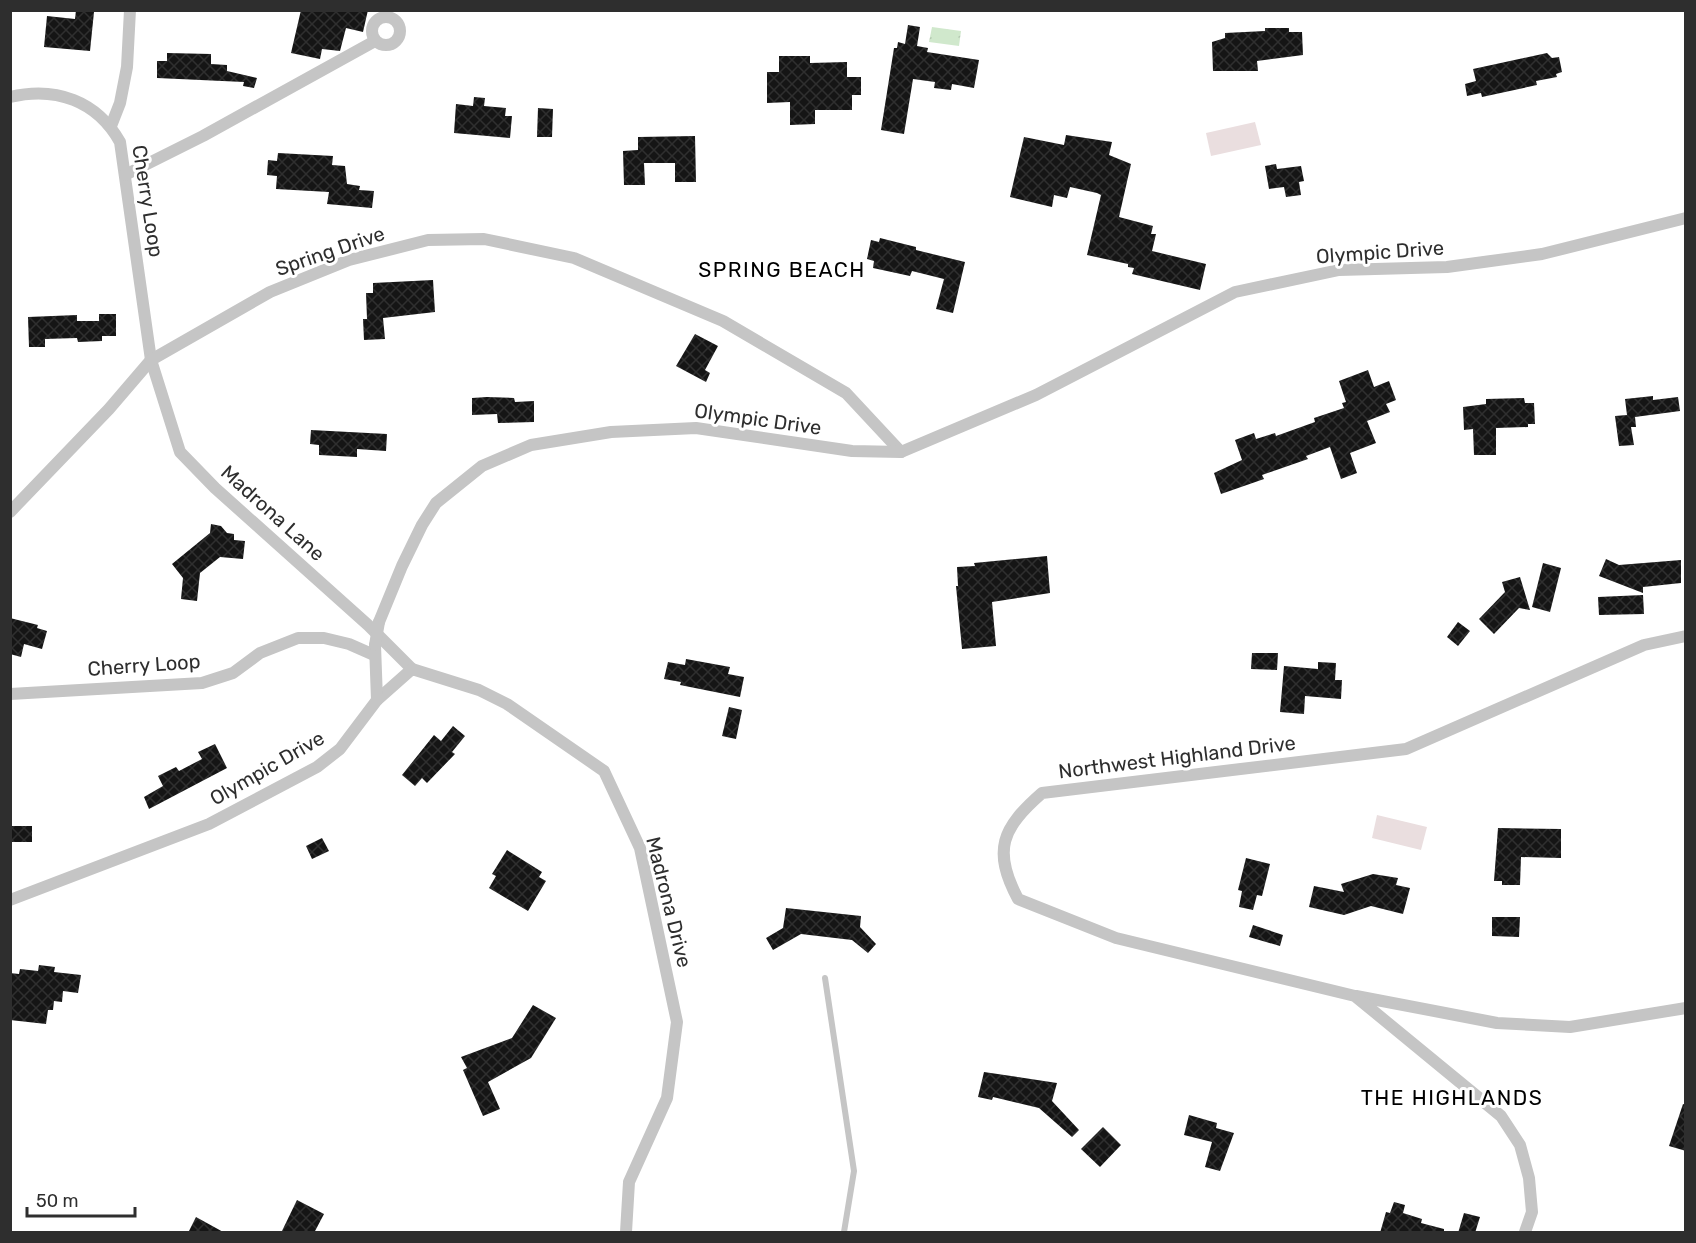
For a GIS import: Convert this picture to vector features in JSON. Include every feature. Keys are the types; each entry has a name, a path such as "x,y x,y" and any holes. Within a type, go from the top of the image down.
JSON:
{"street":[{"path":"111,126 120,103 127,68 130,10"},
{"path":"125,175 203,136 375,41"},
{"name":"Cherry Loop","path":"10,96 33,92 58,94 84,104 99,113 111,126 120,142 151,360"},
{"name":"Olympic Drive","path":"10,900 209,824 317,767 340,749 377,700 374,650 379,622 402,566 436,503 482,466 531,444 611,432 696,428 852,451 902,452 1047,390 1235,292 1339,270 1447,267 1542,255 1686,218"},
{"name":"Spring Drive","path":"10,512 110,410 151,360 270,292 349,260 428,240 484,239 574,258 723,321 846,393 902,452"},
{"name":"Madrona Lane","path":"151,360 180,452 215,488 368,625 412,669"},
{"name":"Northwest Highland Drive","path":"1525,1233 1532,1212 1529,1178 1520,1145 1501,1116 1355,996 1116,938 1018,899 1005,874 1004,841 1018,815 1042,792 1406,749 1644,645 1686,636"},
{"name":"Cherry Loop","path":"10,694 202,683 233,673 260,653 298,638 324,638 374,650"},
{"path":"377,700 412,669"},
{"name":"Madrona Drive","path":"412,669 479,690 507,704 604,771 640,848 677,1022 667,1098 629,1182 626,1233"},
{"path":"1355,996 1497,1023 1570,1027 1686,1008"}],"lane":[{"path":"825,978 854,1171 844,1233"}],"shaded area":[{"path":"1255,122 1261,145 1211,156 1206,133"},
{"path":"1377,815 1427,827 1421,850 1372,838"}],"water":[{"path":"932,27 961,31 959,46 929,42"}],"building":[{"path":"76,10 94,12 90,51 44,47 47,16 75,19"},
{"path":"301,10 368,10 363,32 346,28 340,51 322,49 320,59 291,53"},
{"path":"908,25 920,27 917,46 928,48 927,52 979,60 974,88 952,84 951,90 934,88 935,82 913,79 904,134 881,130 894,48 897,48 898,42 905,44"},
{"path":"1265,28 1289,28 1289,32 1302,32 1303,55 1257,61 1258,71 1213,71 1212,42 1225,38 1225,33 1265,31"},
{"path":"167,53 211,54 211,64 227,65 227,71 257,78 254,88 243,86 244,82 157,78 157,61 167,61"},
{"path":"1547,53 1552,58 1559,57 1562,72 1556,74 1557,77 1536,81 1537,85 1482,97 1481,93 1467,96 1465,84 1476,81 1473,69"},
{"path":"779,56 810,56 810,63 847,62 847,77 861,77 861,95 852,95 852,110 815,110 815,124 790,125 790,102 767,103 767,72 779,72"},
{"path":"474,97 485,98 484,106 506,108 505,116 512,116 510,138 454,133 456,104 473,106"},
{"path":"538,108 553,109 552,137 537,137"},
{"path":"1066,135 1112,142 1109,155 1131,164 1119,217 1153,226 1151,234 1156,234 1152,251 1206,264 1200,290 1132,274 1134,268 1128,267 1128,264 1087,255 1101,195 1097,193 1070,187 1067,198 1054,195 1052,207 1010,197 1024,137 1064,145"},
{"path":"695,136 696,182 675,182 675,163 644,163 645,185 624,185 623,151 638,150 638,137"},
{"path":"278,153 333,156 332,165 345,166 347,184 360,186 359,190 374,191 372,208 327,204 329,192 276,189 277,176 267,175 268,160 277,161"},
{"path":"1276,164 1277,169 1301,166 1304,181 1299,182 1301,195 1286,197 1284,187 1269,189 1265,166"},
{"path":"880,238 965,262 953,313 936,309 944,279 912,271 910,276 873,268 874,261 867,259 871,240 879,242"},
{"path":"433,280 435,312 383,318 385,339 364,340 363,319 367,319 366,293 373,293 373,283"},
{"path":"99,314 116,314 116,336 102,336 102,341 78,342 77,338 45,339 45,347 29,347 28,317 77,315 77,321 99,321"},
{"path":"695,334 718,346 705,370 710,373 706,382 676,366"},
{"path":"1368,370 1374,387 1389,381 1396,400 1386,404 1390,412 1367,421 1376,443 1350,453 1357,473 1341,479 1330,447 1306,456 1308,459 1262,475 1264,479 1221,494 1214,473 1242,460 1235,440 1254,433 1256,439 1275,433 1276,436 1315,422 1314,418 1344,408 1342,403 1346,402 1339,381"},
{"path":"1653,396 1653,400 1678,397 1680,411 1635,417 1636,427 1631,427 1634,445 1619,446 1615,416 1627,415 1625,399"},
{"path":"472,398 514,398 515,402 534,401 534,422 498,423 497,414 472,415"},
{"path":"1524,398 1525,403 1534,403 1535,424 1528,424 1528,427 1496,428 1496,455 1474,455 1473,429 1464,430 1463,407 1486,404 1486,399"},
{"path":"311,430 387,434 386,451 357,449 357,457 319,455 319,445 310,444"},
{"path":"211,524 221,526 227,533 234,534 234,540 245,541 243,559 220,557 200,573 197,601 181,599 183,578 172,564 210,533"},
{"path":"1047,556 1050,593 992,602 996,646 962,649 956,586 958,586 957,567 975,566 974,563"},
{"path":"1606,559 1619,565 1681,560 1681,583 1643,587 1643,593 1599,576"},
{"path":"1543,563 1561,568 1550,612 1532,607"},
{"path":"1520,577 1530,610 1519,608 1494,634 1479,619 1505,592 1502,582"},
{"path":"1643,595 1644,614 1599,615 1598,597"},
{"path":"10,618 38,625 37,628 47,631 42,649 24,644 21,657 10,654"},
{"path":"1458,622 1470,631 1458,646 1447,637"},
{"path":"1252,653 1278,653 1277,670 1251,669"},
{"path":"686,659 730,667 728,674 744,677 740,697 680,685 681,682 664,679 668,662 685,665"},
{"path":"1318,662 1336,663 1335,680 1342,680 1341,699 1305,696 1304,714 1280,712 1284,666 1318,669"},
{"path":"729,707 742,710 736,739 722,736"},
{"path":"453,726 465,736 452,752 455,754 427,783 422,778 415,786 402,775 434,735 441,741"},
{"path":"215,744 227,768 149,809 144,797 163,786 158,776 176,767 179,771 202,759 198,752"},
{"path":"10,826 32,826 32,842 10,842"},
{"path":"1498,828 1561,829 1561,858 1521,857 1520,885 1502,885 1502,881 1494,881"},
{"path":"322,838 329,851 312,859 306,846"},
{"path":"507,850 542,872 539,877 546,881 528,911 489,888 496,876 492,874"},
{"path":"1246,858 1270,864 1262,896 1257,895 1253,910 1239,907 1242,891 1238,890"},
{"path":"1373,874 1398,878 1396,885 1410,888 1403,914 1371,906 1344,915 1309,907 1314,886 1344,892 1341,884"},
{"path":"786,908 861,916 860,927 876,944 868,953 852,940 801,934 773,950 766,938 783,928"},
{"path":"1492,917 1520,917 1519,937 1492,936"},
{"path":"1253,925 1283,935 1280,946 1249,937"},
{"path":"39,965 55,967 54,972 81,975 78,993 63,991 62,1002 54,1001 53,1010 48,1010 46,1024 10,1020 10,973 19,974 20,969 38,971"},
{"path":"533,1005 556,1018 531,1058 488,1082 500,1109 483,1116 463,1070 467,1068 461,1057 512,1038"},
{"path":"984,1072 1057,1083 1052,1101 1079,1130 1072,1137 1039,1108 993,1097 992,1100 978,1097"},
{"path":"1683,1104 1686,1105 1686,1151 1669,1146"},
{"path":"1189,1115 1217,1123 1216,1128 1234,1133 1220,1171 1205,1167 1212,1142 1184,1135"},
{"path":"1103,1127 1121,1145 1100,1167 1081,1149"},
{"path":"297,1200 324,1214 314,1233 281,1233"},
{"path":"1394,1202 1405,1205 1403,1213 1422,1219 1421,1223 1444,1229 1444,1233 1380,1233 1386,1212 1390,1213"},
{"path":"1464,1213 1480,1217 1475,1233 1458,1233"},
{"path":"196,1217 225,1233 188,1233"}],"district":[{"name":"SPRING BEACH","path":"782,269"},
{"name":"THE HIGHLANDS","path":"1452,1097"}]}
